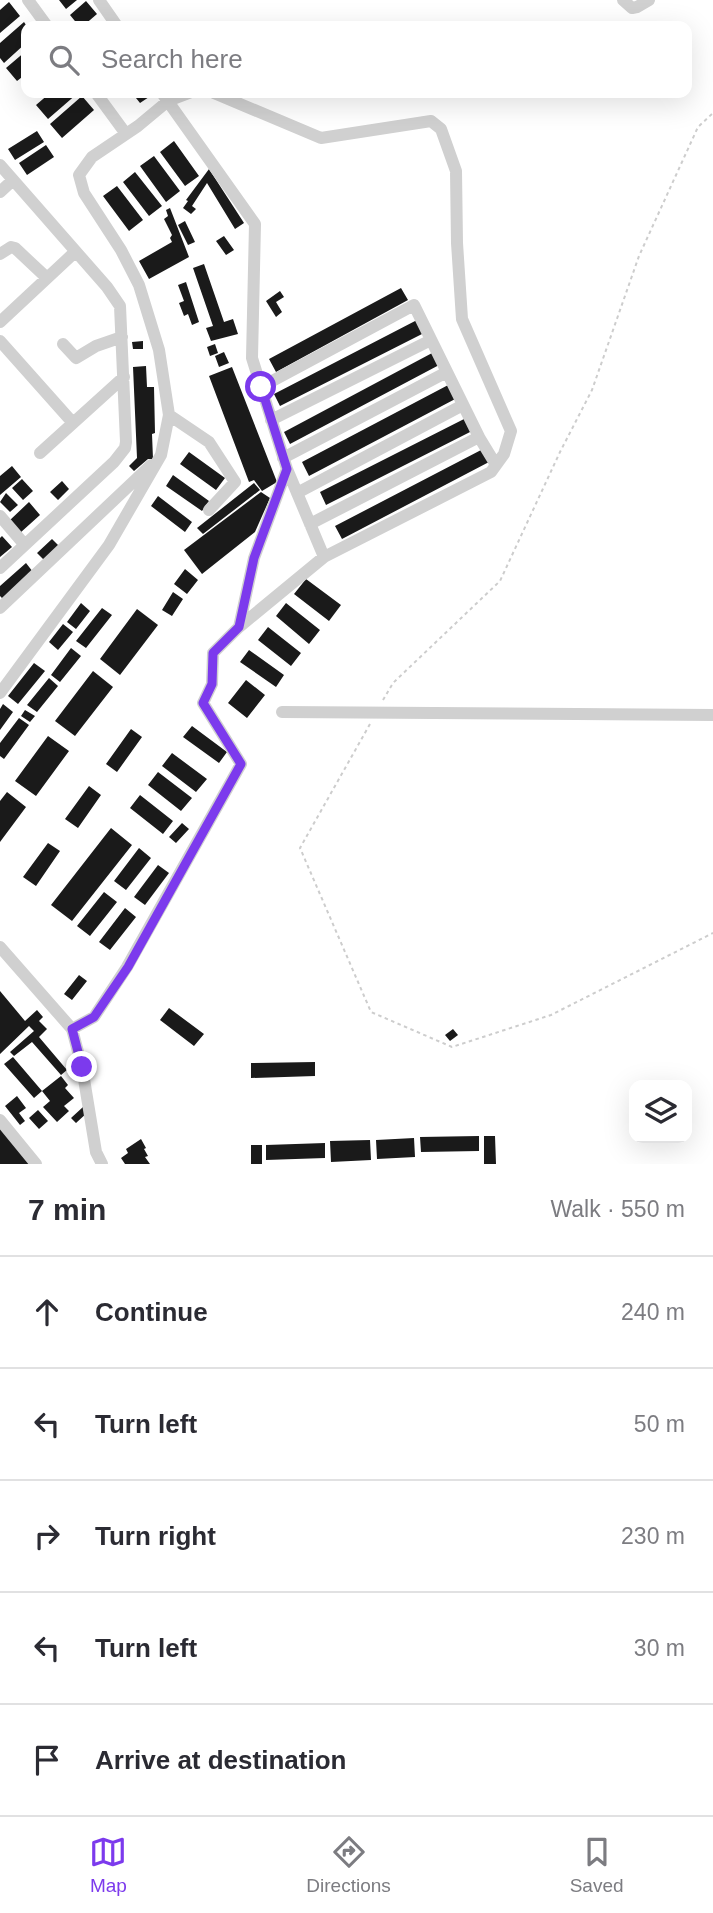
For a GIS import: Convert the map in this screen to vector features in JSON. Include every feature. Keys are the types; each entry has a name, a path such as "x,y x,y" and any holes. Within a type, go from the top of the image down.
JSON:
{"street":[{"path":"28,0 43,21"},
{"path":"99,0 114,21"},
{"path":"623,0 632,8 637,8 649,0"},
{"path":"100,98 126,134"},
{"path":"0,693 109,545 161,455 169,415 159,350 139,285 121,250 84,193 79,175 92,157 126,134 164,98"},
{"path":"166,98 255,224 252,358 285,463 324,557"},
{"path":"72,1029 94,1017 128,967 241,764 203,703 212,684 213,653 239,627 324,557 491,472 504,454 512,430 462,319 456,171 441,129 431,121 321,138 226,98"},
{"path":"0,165 116,299 121,313 125,448 114,462 0,568"},
{"path":"0,192 13,180"},
{"path":"0,254 11,247 15,248 47,278"},
{"path":"0,322 75,252"},
{"path":"261,387 414,305 479,437 496,465"},
{"path":"63,344 76,358 96,346 122,337"},
{"path":"0,341 73,423"},
{"path":"271,420 432,341"},
{"path":"239,627 254,558 285,463 447,372"},
{"path":"40,453 124,377"},
{"path":"297,493 463,404"},
{"path":"169,415 209,442 235,482 209,510"},
{"path":"310,524 479,437"},
{"path":"0,608 161,455"},
{"path":"0,516 24,544"},
{"path":"282,712 713,715"},
{"path":"0,947 72,1029 82,1067 96,1152 102,1164"},
{"path":"0,1120 36,1164"}],"path":[{"path":"713,113 698,127 639,256 592,390 500,580 393,683 300,848 371,1012 452,1047 551,1015 713,933"}],"building":[{"path":"59,0 77,0 66,9"},
{"path":"86,1 97,14 89,21 75,21 70,15"},
{"path":"9,2 20,16 0,33 0,10"},
{"path":"21,25 21,48 4,63 0,58 0,43"},
{"path":"21,55 21,78 17,81 6,68"},
{"path":"44,98 72,98 48,119 36,105"},
{"path":"80,98 84,98 94,110 62,138 50,124"},
{"path":"37,131 44,142 15,160 8,149"},
{"path":"174,141 199,176 185,186 160,152"},
{"path":"46,145 54,157 27,175 19,163"},
{"path":"154,156 180,191 166,202 140,166"},
{"path":"209,169 244,223 235,229 207,183 192,206 196,209 191,214 183,208"},
{"path":"135,172 162,206 149,216 123,182"},
{"path":"117,186 143,220 129,231 103,196"},
{"path":"170,208 189,257 149,279 139,261 172,242 172,235 164,219 168,216 166,210"},
{"path":"185,221 195,242 188,245 178,225"},
{"path":"224,236 234,250 226,255 216,241"},
{"path":"204,264 224,322 233,319 238,334 211,341 206,328 213,326 193,268"},
{"path":"186,282 199,322 192,325 188,314 184,316 179,303 184,301 178,285"},
{"path":"401,288 408,300 276,372 269,359"},
{"path":"280,291 284,297 276,302 282,312 276,317 266,301"},
{"path":"417,320 424,333 280,406 274,394"},
{"path":"143,341 143,349 133,349 132,342"},
{"path":"215,344 218,353 210,356 207,347"},
{"path":"224,352 229,363 219,367 215,356"},
{"path":"434,352 441,364 290,444 284,432"},
{"path":"146,366 147,387 154,387 153,459 148,459 134,471 129,466 137,458 133,367"},
{"path":"232,367 277,482 262,491 254,480 249,482 209,376"},
{"path":"452,383 459,397 309,476 302,462"},
{"path":"468,417 474,430 326,505 320,492"},
{"path":"483,449 489,462 342,539 335,526"},
{"path":"189,452 225,478 216,490 180,464"},
{"path":"12,466 21,477 0,495 0,476"},
{"path":"173,475 209,501 202,511 166,486"},
{"path":"22,479 33,491 23,500 12,488"},
{"path":"62,481 69,489 58,500 50,492"},
{"path":"254,483 260,490 203,534 197,528"},
{"path":"261,492 270,498 255,532 202,574 184,550"},
{"path":"6,493 18,505 10,512 0,502"},
{"path":"158,496 192,522 185,532 151,506"},
{"path":"29,502 40,515 20,533 9,521"},
{"path":"2,536 12,547 0,557 0,538"},
{"path":"52,539 60,547 45,561 37,553"},
{"path":"26,563 33,572 3,599 0,596 0,586"},
{"path":"185,569 198,580 187,594 174,584"},
{"path":"306,579 341,605 329,621 294,594"},
{"path":"173,592 183,599 172,616 162,610"},
{"path":"81,603 90,611 76,629 67,622"},
{"path":"286,603 320,630 309,644 276,616"},
{"path":"102,608 112,615 86,648 76,641"},
{"path":"137,609 158,625 120,675 100,659"},
{"path":"63,624 73,632 58,650 49,642"},
{"path":"268,627 301,653 291,666 258,640"},
{"path":"71,648 81,656 60,682 51,675"},
{"path":"249,650 284,675 276,687 240,662"},
{"path":"34,663 45,671 18,704 8,696"},
{"path":"93,671 113,687 75,736 55,721"},
{"path":"49,678 58,686 37,712 27,705"},
{"path":"246,680 265,695 247,718 228,703"},
{"path":"3,704 13,712 0,730 0,709"},
{"path":"25,710 35,716 30,722 21,716"},
{"path":"19,718 29,725 4,759 0,756 0,743"},
{"path":"192,726 227,752 219,763 183,737"},
{"path":"131,729 142,737 117,772 106,764"},
{"path":"48,736 69,751 36,796 15,781"},
{"path":"172,753 207,779 196,792 162,766"},
{"path":"158,772 192,798 181,811 148,785"},
{"path":"89,786 101,795 78,828 65,819"},
{"path":"7,792 26,807 0,842 0,801"},
{"path":"140,795 173,821 163,834 130,808"},
{"path":"182,823 189,829 176,843 169,837"},
{"path":"111,828 132,845 72,921 51,905"},
{"path":"48,843 60,851 36,886 23,877"},
{"path":"139,848 151,858 126,890 114,881"},
{"path":"158,865 169,873 145,905 134,897"},
{"path":"104,892 117,902 90,936 77,926"},
{"path":"125,908 136,917 110,950 99,942"},
{"path":"79,975 87,981 72,1000 64,994"},
{"path":"0,991 25,1021 37,1010 43,1017 39,1021 47,1029 39,1037 67,1070 61,1075 32,1042 14,1056 10,1052 34,1031 29,1026 0,1054"},
{"path":"169,1008 204,1034 194,1046 160,1020"},
{"path":"453,1029 458,1035 450,1041 445,1035"},
{"path":"13,1057 42,1091 34,1098 4,1064"},
{"path":"315,1062 315,1076 251,1078 251,1063"},
{"path":"61,1076 68,1085 65,1088 74,1098 64,1106 69,1111 57,1122 43,1107 50,1101 42,1091"},
{"path":"17,1096 26,1108 19,1113 25,1121 20,1125 5,1106"},
{"path":"83,1107 88,1112 76,1123 71,1118"},
{"path":"38,1110 48,1121 39,1129 29,1118"},
{"path":"0,1123 33,1164 0,1164"},
{"path":"479,1136 479,1151 421,1152 420,1137"},
{"path":"484,1136 495,1136 496,1164 484,1164"},
{"path":"414,1138 415,1157 377,1159 376,1140"},
{"path":"141,1139 148,1156 145,1157 150,1164 125,1164 121,1158 128,1153 126,1149"},
{"path":"370,1140 371,1160 331,1162 330,1141"},
{"path":"325,1143 325,1158 266,1160 266,1145"},
{"path":"251,1145 262,1145 262,1164 251,1164"}],"route":[{"path":"82,1067 72,1029 94,1017 128,967 241,764 203,703 212,684 213,653 239,627 254,558 287,469 261,387"}]}
